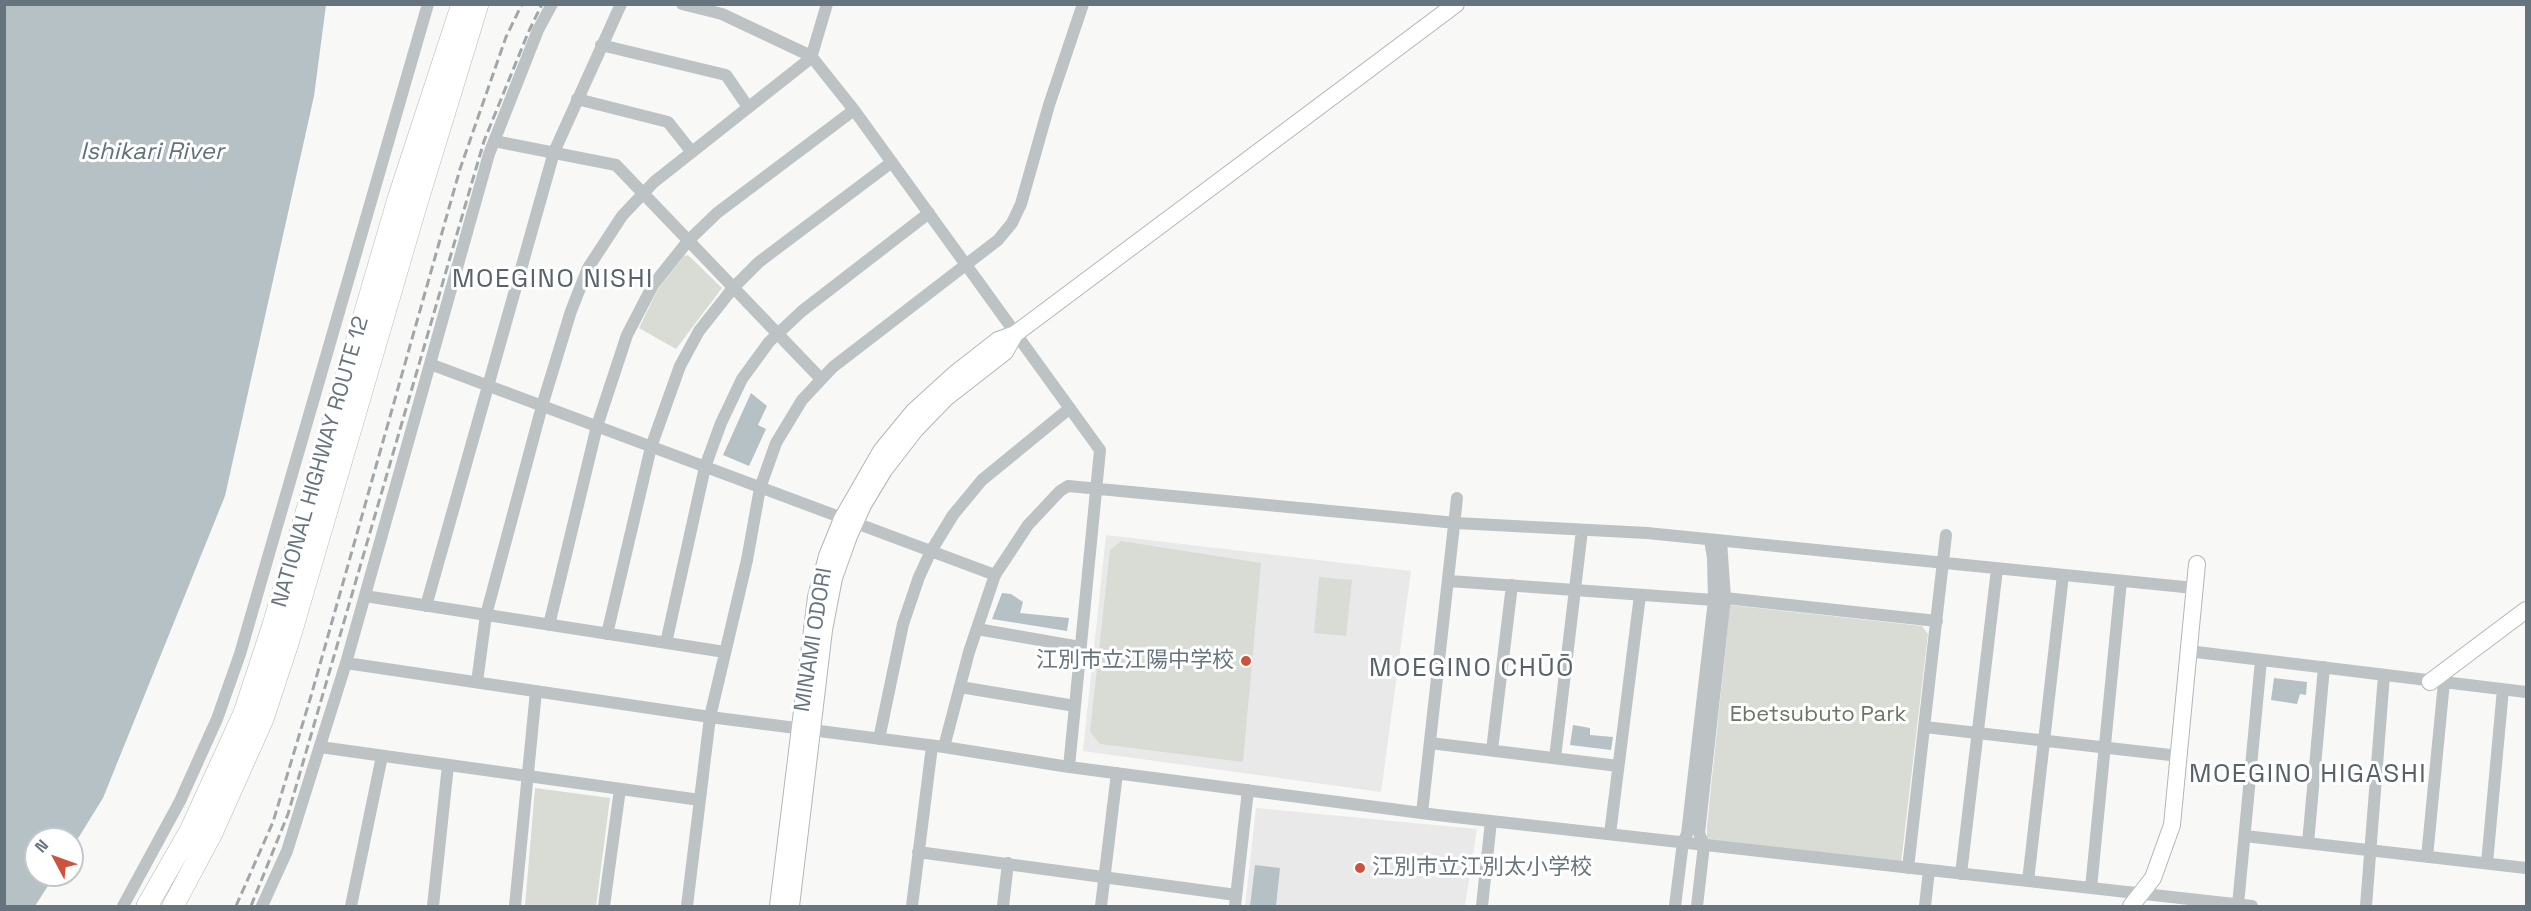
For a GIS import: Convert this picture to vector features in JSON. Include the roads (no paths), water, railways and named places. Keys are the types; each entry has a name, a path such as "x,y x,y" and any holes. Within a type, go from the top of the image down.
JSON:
{"highway":[{"name":"NATIONAL HIGHWAY ROUTE 12","path":"147,906 190,831 244,713 273,625 398,199 462,4"},
{"name":"NATIONAL HIGHWAY ROUTE 12","path":"173,906 212,833 262,719 290,637 417,203 478,4"}],"street":[{"path":"123,906 180,801 217,719 240,654 428,4"},
{"path":"261,906 287,851 346,663 494,141 538,30 552,4"},
{"path":"426,606 554,152 600,45 621,4"},
{"path":"682,4 722,14 811,56 854,110 1100,450 1069,767"},
{"path":"477,682 486,615 542,406 573,304 588,268 606,237 642,194 690,151 811,56 827,4"},
{"path":"687,906 710,717 747,560 760,488 769,459 785,426 802,400 821,379 842,359 998,240 1017,214 1049,105 1083,4"},
{"name":"MINAMI ODORI","path":"791,906 816,597 827,556 848,521 872,464 913,412 939,387 998,340 1015,334 1456,4"},
{"path":"600,45 726,75 748,107"},
{"path":"577,99 668,122 690,151"},
{"path":"549,625 597,426 635,318 653,285 688,241 725,207 854,110"},
{"path":"494,141 616,165 821,379"},
{"path":"607,634 651,447 690,346 732,288 770,253 892,162"},
{"path":"666,643 705,467 721,423 751,365 777,334 811,303 929,213"},
{"path":"430,364 995,575"},
{"path":"879,739 903,624 916,584 931,551 953,515 982,480 1070,408"},
{"path":"912,906 918,852 938,746 960,687 976,629 995,575 1028,525 1060,491 1068,486 1455,523 1715,540 2194,588"},
{"path":"1422,813 1457,498"},
{"path":"1555,758 1582,530"},
{"path":"1908,868 1946,535"},
{"path":"1697,906 1704,845 1699,833 1720,599 1713,558 1715,540"},
{"path":"2137,900 2153,878 2172,825 2197,564"},
{"path":"1961,874 1997,568"},
{"path":"2028,881 2062,575"},
{"path":"1449,581 1720,599 1937,621"},
{"path":"2091,888 2121,581"},
{"path":"1492,750 1512,585"},
{"path":"1610,834 1640,595"},
{"path":"365,596 725,652"},
{"path":"1675,906 1720,599"},
{"path":"2427,857 2437,682 2526,610"},
{"path":"976,629 1080,646"},
{"path":"2188,651 2526,692"},
{"path":"2238,905 2261,660"},
{"path":"346,663 710,717 1422,813 2091,888 2137,900 2252,906"},
{"path":"2308,843 2324,667"},
{"path":"2366,906 2384,675"},
{"path":"960,687 1075,706"},
{"path":"2487,863 2504,689"},
{"path":"515,906 536,691"},
{"path":"1925,727 2179,756"},
{"name":"MINAMI ODORI","path":"778,906 806,729"},
{"path":"1430,743 1618,766"},
{"path":"320,747 700,800"},
{"path":"351,906 382,756"},
{"path":"433,906 448,765"},
{"path":"1101,906 1117,773"},
{"path":"604,906 620,789"},
{"path":"918,852 1008,863 1235,901 1248,790"},
{"path":"1482,906 1491,821"},
{"path":"2245,836 2526,868"},
{"path":"1004,906 1008,863"},
{"path":"1925,906 1929,870"}],"water":[{"name":"Ishikari River","path":"5,4 326,5 314,96 225,496 103,798 84,829 24,827 24,887 47,887 35,906 4,906"},
{"path":"751,393 767,406 758,425 766,429 749,466 723,455"},
{"path":"1002,593 1011,594 1023,602 1020,613 1069,618 1067,631 992,619"},
{"path":"2274,678 2307,682 2306,695 2300,694 2297,704 2271,700"},
{"path":"1573,725 1590,728 1590,735 1613,737 1611,750 1570,745"},
{"path":"1255,865 1280,868 1276,906 1250,906"}],"railway":[{"path":"236,906 273,822 311,696 460,169 506,37 522,4"},
{"path":"251,906 288,814 484,141 542,4"}],"place":[{"name":"江別市立江陽中学校","path":"1246,661"},
{"name":"江別市立江別太小学校","path":"1360,868"}],"district":[{"name":"MOEGINO NISHI","path":"553,280"},
{"name":"MOEGINO CHŪŌ","path":"1472,669"},
{"name":"MOEGINO HIGASHI","path":"2308,775"}],"park label":[{"name":"Ebetsubuto Park","path":"1818,715"}]}
